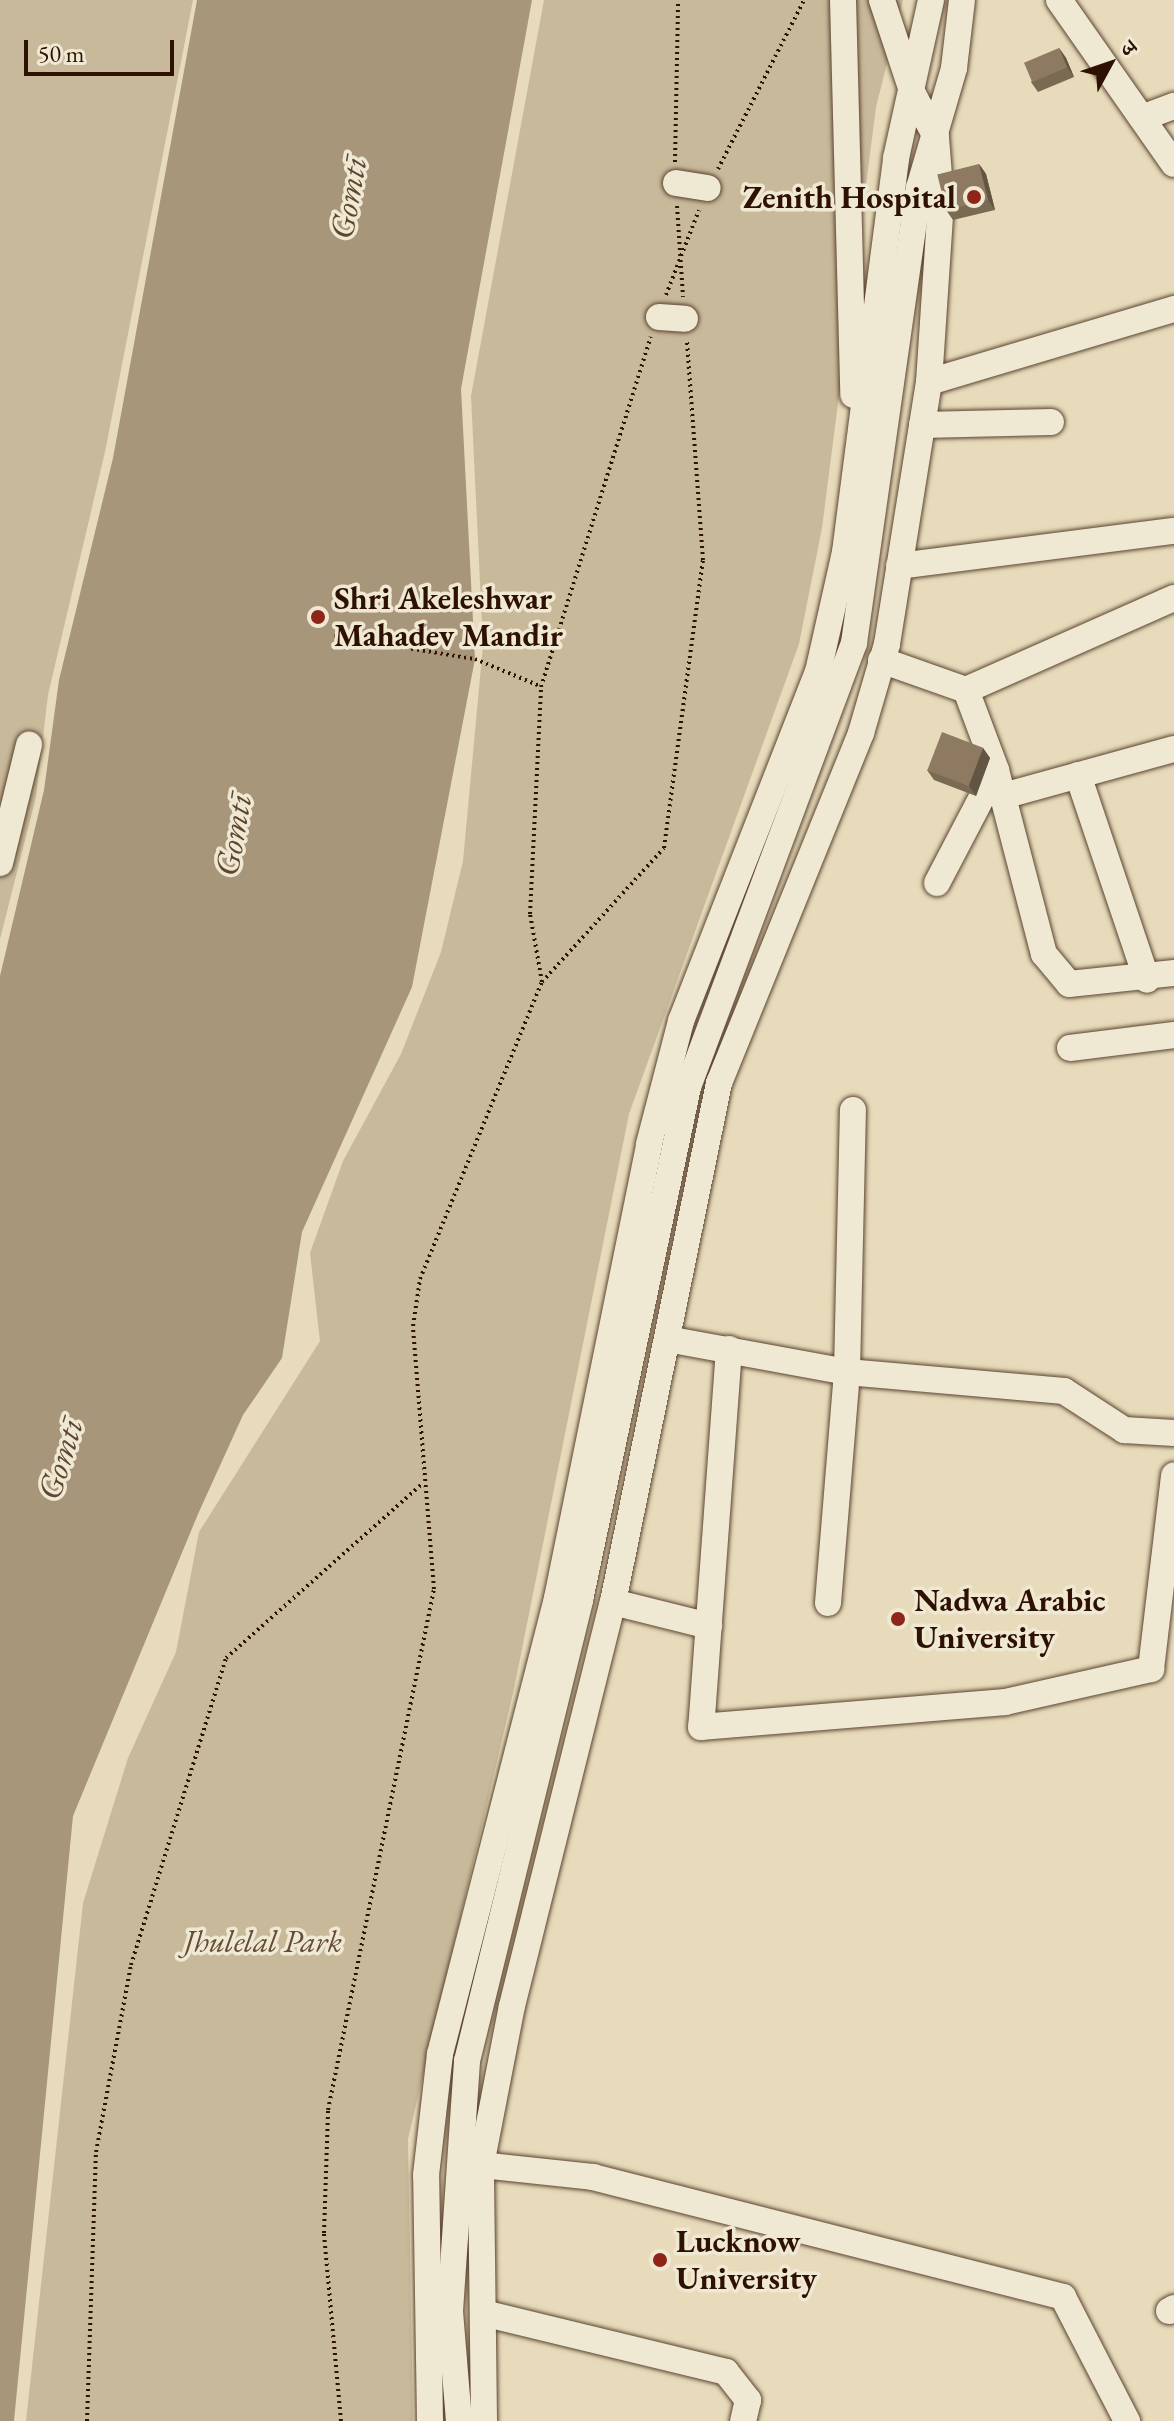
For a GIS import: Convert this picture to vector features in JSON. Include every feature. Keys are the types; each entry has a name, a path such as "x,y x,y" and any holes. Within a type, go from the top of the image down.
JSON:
{"street":[{"path":"843,0 846,289 857,454"},
{"path":"484,2421 481,2165 512,2006 613,1602 722,1073 861,733 881,660 899,566 929,382 941,201 936,137 913,94 882,0"},
{"path":"430,2421 426,2175 440,2054 557,1598 649,1144 681,1021 818,672 857,454 896,158 913,94 931,0"},
{"path":"459,2421 450,2311 467,2061 549,1735 688,1087 854,643 919,188 936,137 962,0"},
{"path":"1059,0 1174,164"},
{"path":"1142,118 1174,106"},
{"path":"676,183 708,188"},
{"path":"929,382 1174,309"},
{"path":"922,425 1051,422"},
{"path":"899,566 1174,531"},
{"path":"881,660 966,690 1174,598"},
{"path":"966,690 996,770 1044,954 1069,984 1147,980 1174,973"},
{"path":"0,863 29,745"},
{"path":"1003,796 1174,749"},
{"path":"937,883 996,770"},
{"path":"1078,775 1147,980"},
{"path":"1070,1048 1174,1035"},
{"path":"828,1603 847,1372 853,1110"},
{"path":"667,1339 847,1372 1064,1391 1124,1430 1174,1433"},
{"path":"729,1349 701,1727 1005,1702 1151,1669 1174,1475"},
{"path":"613,1602 709,1626"},
{"path":"481,2165 593,2177 1063,2297 1127,2421"},
{"path":"483,2313 726,2372 748,2400 743,2421"}],"path":[{"path":"542,982 530,914 541,687 672,318 679,259 676,183 678,0"},
{"path":"341,2421 324,2233 328,2110 434,1589 422,1484 413,1326 420,1279 542,982 664,848 703,560 672,318 679,259 708,188 804,0"},
{"path":"334,636 475,659 541,687"},
{"path":"87,2421 96,2152 131,1965 226,1658 422,1484"}],"green space":[{"path":"0,0 193,0 105,452 48,695 36,797 0,939"},
{"name":"Jhulelal Park","path":"544,0 903,0 876,107 822,528 799,644 629,1114 514,1689 408,2139 413,2421 26,2421 83,1903 128,1758 176,1652 199,1532 320,1341 310,1253 343,1161 401,1054 441,952 463,861 483,645 471,396"}],"water":[{"name":"Gomtī","path":"197,0 532,0 461,389 475,659 412,987 302,1232 282,1358 243,1415 198,1514 73,1816 14,2421 0,2421 0,976 44,790 59,680 113,458"}],"building":[{"path":"1059,48 1067,67 1032,82 1024,63"},
{"path":"979,164 988,200 946,210 937,174"},
{"path":"942,732 983,748 968,786 927,770"}],"place":[{"name":"Zenith Hospital","path":"974,197"},
{"name":"Shri Akeleshwar Mahadev Mandir","path":"318,617"},
{"name":"Nadwa Arabic University","path":"898,1619"},
{"name":"Lucknow University","path":"660,2260"}]}
